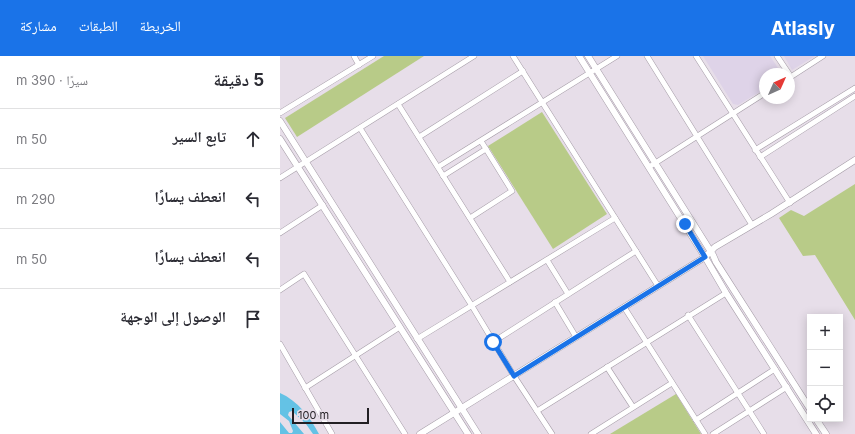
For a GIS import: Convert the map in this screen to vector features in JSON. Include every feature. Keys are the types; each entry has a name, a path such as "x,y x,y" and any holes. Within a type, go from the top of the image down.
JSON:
{"street":[{"path":"354,56 359,64"},
{"path":"280,113 373,56"},
{"path":"280,178 474,56"},
{"path":"513,56 658,286"},
{"path":"579,56 726,293 776,369 816,434"},
{"path":"588,56 656,163 716,262 807,404"},
{"path":"438,168 617,56"},
{"path":"648,56 752,225"},
{"path":"696,56 790,203"},
{"path":"778,56 785,68"},
{"path":"795,72 823,56"},
{"path":"419,136 523,71"},
{"path":"755,150 855,88"},
{"path":"760,157 855,96"},
{"path":"649,167 759,97"},
{"path":"398,104 510,282"},
{"path":"280,121 478,434"},
{"path":"360,128 472,306 514,376 552,434"},
{"path":"280,139 468,434"},
{"path":"470,218 512,191 481,141"},
{"path":"443,176 486,149"},
{"path":"420,434 705,257 715,247 790,203 855,160"},
{"path":"280,233 323,205"},
{"path":"417,339 615,218"},
{"path":"493,342 636,251"},
{"path":"547,260 568,294"},
{"path":"280,290 304,274 405,434"},
{"path":"537,412 688,315 726,293"},
{"path":"555,302 576,337"},
{"path":"624,307 705,434"},
{"path":"688,315 764,434"},
{"path":"305,388 400,327"},
{"path":"280,344 332,434"},
{"path":"607,367 633,407"},
{"path":"696,420 776,369"},
{"path":"591,434 672,383"},
{"path":"712,434 787,387"},
{"path":"818,422 826,434"}],"shaded area":[{"path":"703,56 770,56 778,68 759,68 759,93 738,105 733,104"},
{"path":"784,56 815,56 795,68 791,68"}],"green space":[{"path":"384,56 424,56 297,137 285,118"},
{"path":"542,112 607,214 553,249 488,146"},
{"path":"855,184 855,320 815,255 803,256 779,218 791,210 804,216"},
{"path":"676,394 701,434 610,434"}],"water":[{"path":"280,393 292,400 303,410 319,434 313,434 306,424 292,411 289,412 288,415 304,434 280,434 280,422 289,433 292,433 293,431 289,421 280,414"}],"route":[{"path":"493,342 514,376 705,257 685,224"}]}
